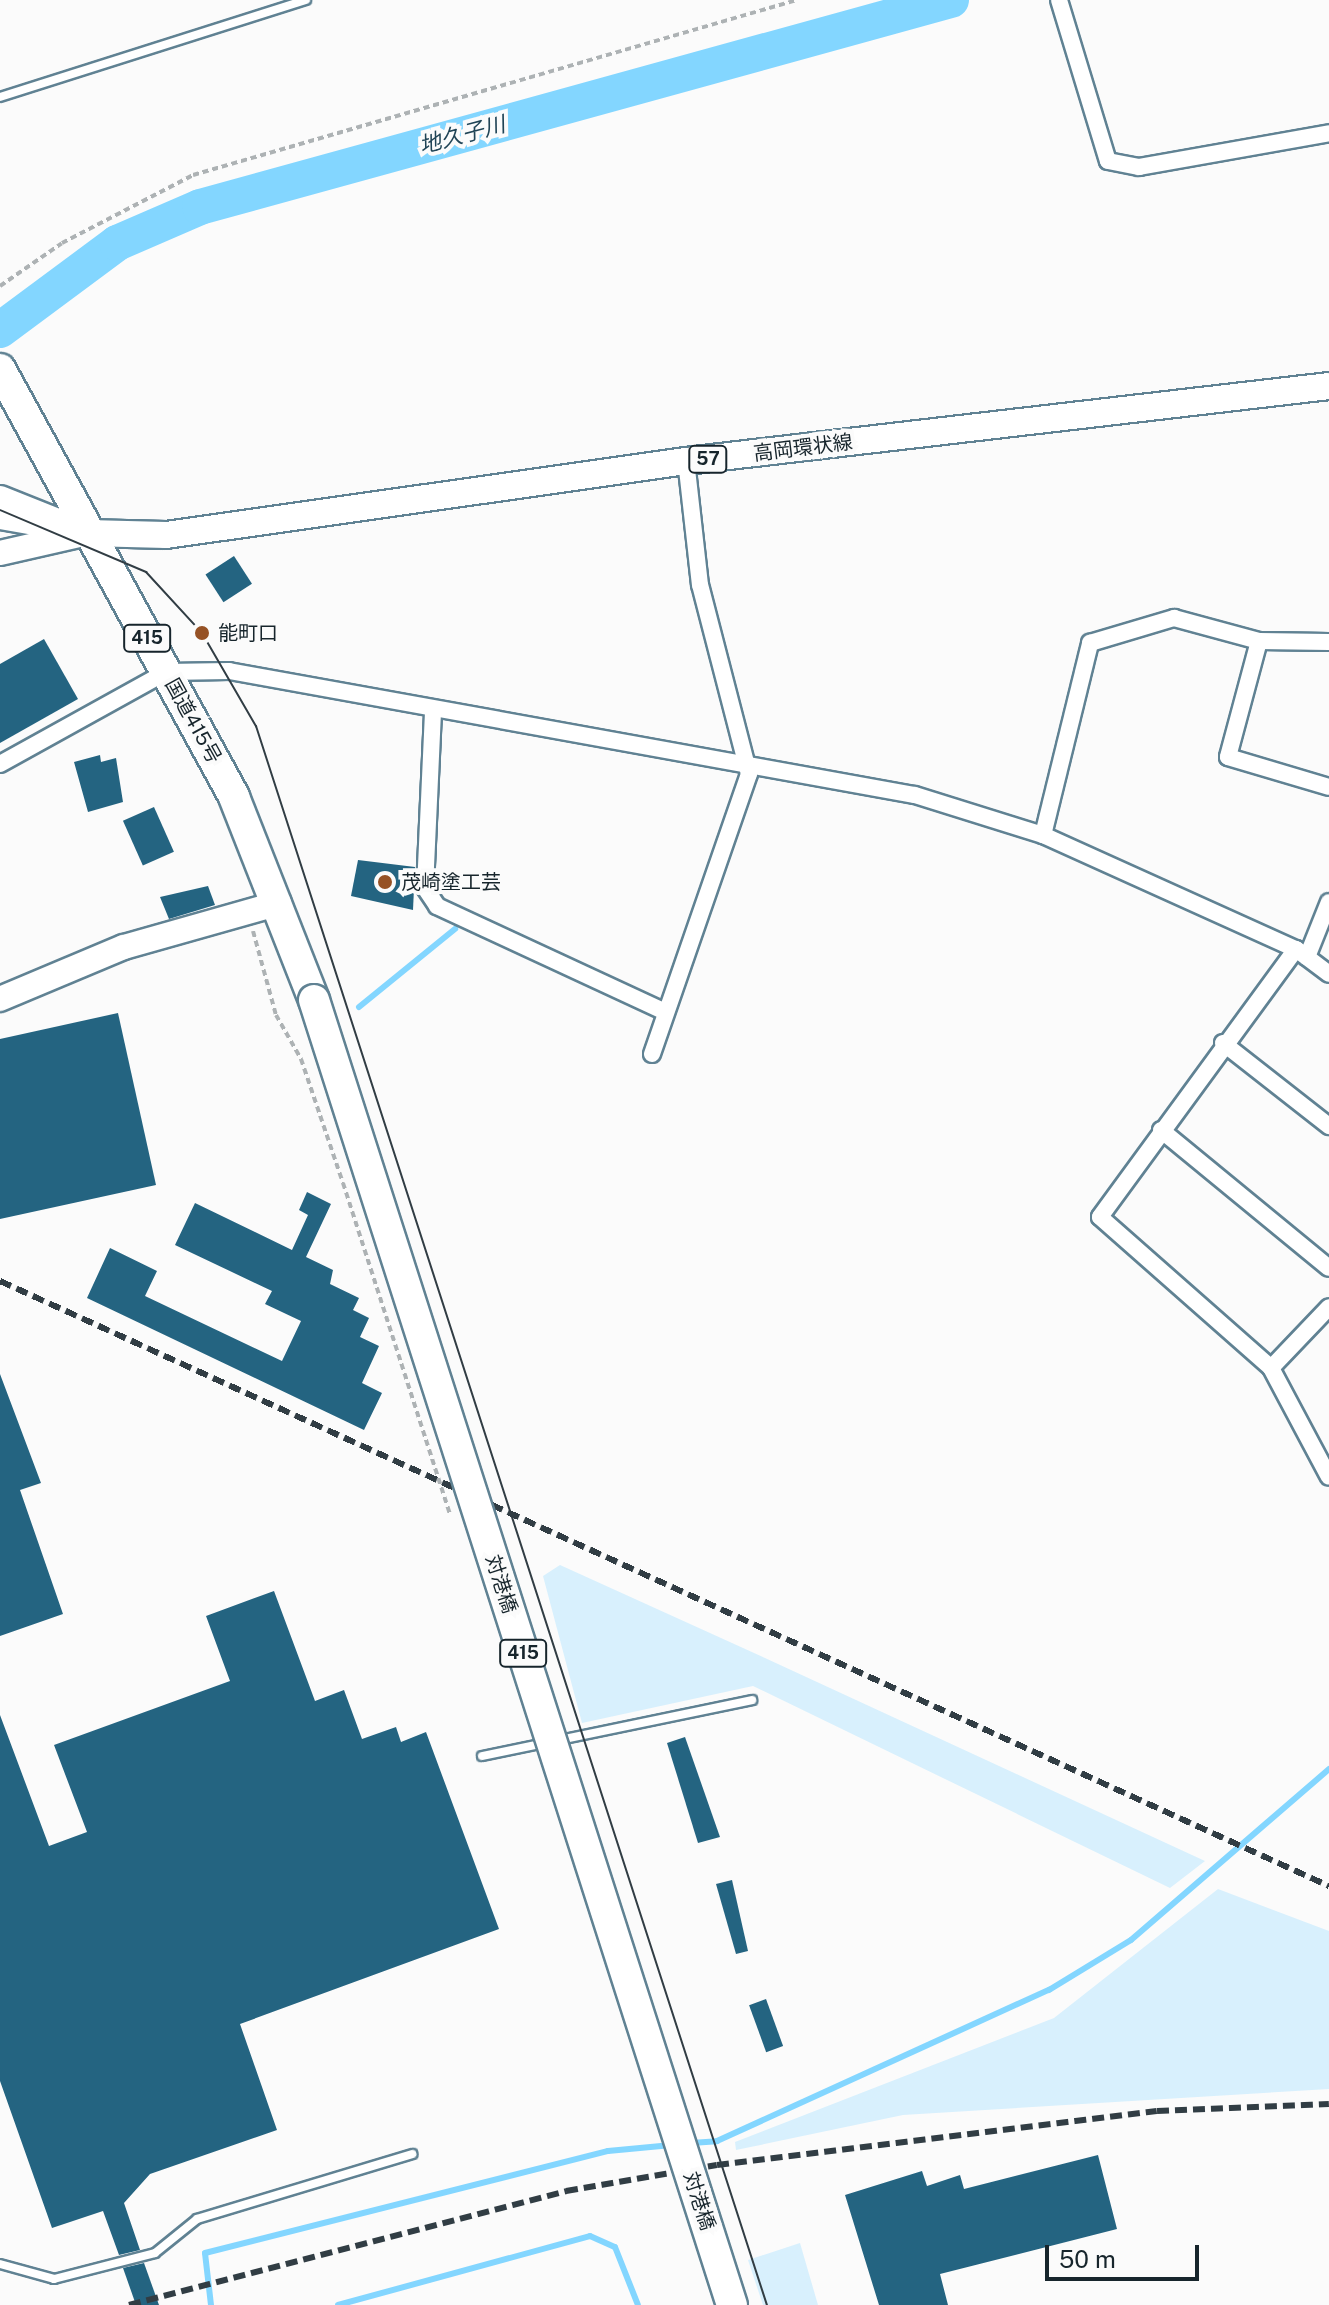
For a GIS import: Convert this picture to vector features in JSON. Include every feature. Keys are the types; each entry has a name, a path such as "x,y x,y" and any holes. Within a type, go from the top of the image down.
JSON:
{"highway":[{"name":"国道415号","path":"0,369 234,797 279,903 314,1000"},
{"name":"対港橋","path":"314,1000 732,2305"}],"main road":[{"name":"高岡環状線","path":"88,533 166,535 686,461 1329,386"}],"street":[{"path":"1059,0 1108,161 1139,167 1329,133"},
{"path":"652,1054 749,774 743,763 700,585 686,461"},
{"path":"0,498 88,533"},
{"path":"0,517 88,533"},
{"path":"0,553 88,533"},
{"path":"1043,835 1090,643 1174,618 1259,641 1329,642"},
{"path":"1259,641 1228,757 1329,787"},
{"path":"0,764 166,672 229,671 433,712 915,795 1043,835 1301,953 1329,974"},
{"path":"433,712 425,888 437,906 665,1012"},
{"path":"1329,902 1301,953 1223,1043 1100,1217 1271,1368 1329,1477"},
{"path":"0,999 124,947 279,903"},
{"path":"1223,1043 1329,1126"},
{"path":"1161,1130 1329,1268"},
{"path":"1271,1368 1329,1307"}],"lane":[{"path":"0,97 304,0"},
{"path":"482,1756 752,1700"},
{"path":"0,2264 54,2279 155,2253 197,2219 412,2154"}],"path":[{"path":"0,286 62,243 193,175 797,0"},
{"path":"248,913 276,1015 301,1059 343,1183"}],"shaded area":[{"path":"560,1565 1205,1861 1170,1888 753,1686 582,1723 543,1576"},
{"path":"1218,1889 1329,1931 1329,2089 903,2115 736,2150 735,2142 1054,2018"},
{"path":"800,2243 818,2305 763,2305 748,2260"}],"building":[{"path":"234,556 252,584 223,602 205,575"},
{"path":"44,639 78,699 0,743 0,664"},
{"path":"100,755 101,762 116,758 123,802 88,812 74,762"},
{"path":"154,807 174,852 143,866 123,821"},
{"name":"茂崎塗工芸","path":"358,860 415,867 413,910 351,896"},
{"path":"208,886 215,905 169,919 160,897"},
{"path":"118,1013 156,1185 0,1219 0,1039"},
{"path":"307,1192 331,1204 306,1257 333,1270 330,1284 359,1298 353,1310 369,1318 360,1337 379,1346 362,1383 382,1393 364,1430 87,1298 110,1248 157,1271 145,1296 282,1361 301,1321 265,1304 272,1291 175,1245 195,1203 292,1250 308,1215 299,1210"},
{"path":"0,1374 41,1483 20,1490 63,1614 0,1636"},
{"path":"274,1591 315,1701 344,1690 362,1739 396,1727 401,1742 426,1732 499,1929 240,2024 277,2130 150,2174 124,2203 140,2250 119,2255 103,2211 52,2228 0,2081 0,1715 49,1846 87,1832 54,1745 230,1681 206,1616"},
{"path":"685,1737 720,1837 698,1843 667,1743"},
{"path":"732,1880 748,1951 736,1954 716,1884"},
{"path":"766,1999 783,2046 766,2052 749,2005"},
{"path":"1098,2155 1117,2229 940,2274 948,2305 879,2305 845,2195 922,2171 927,2186 960,2175 964,2189"},
{"path":"144,2263 159,2305 136,2305 123,2268"}],"waterway":[{"name":"地久子川","path":"0,330 117,243 200,207 951,0"},
{"path":"359,1007 455,929"},
{"path":"691,2143 717,2141 1049,1990 1131,1940 1329,1769"},
{"path":"211,2305 205,2253 608,2151 672,2145"},
{"path":"338,2305 590,2236 615,2247 638,2305"}],"tram line":[{"path":"0,510 146,572 202,633 256,726 767,2305"}],"railway":[{"path":"0,1281 1329,1886"},
{"path":"129,2305 566,2191 717,2165 1157,2111 1329,2104"}],"place":[{"name":"能町口","path":"202,633"},
{"name":"茂崎塗工芸","path":"385,882"}]}
